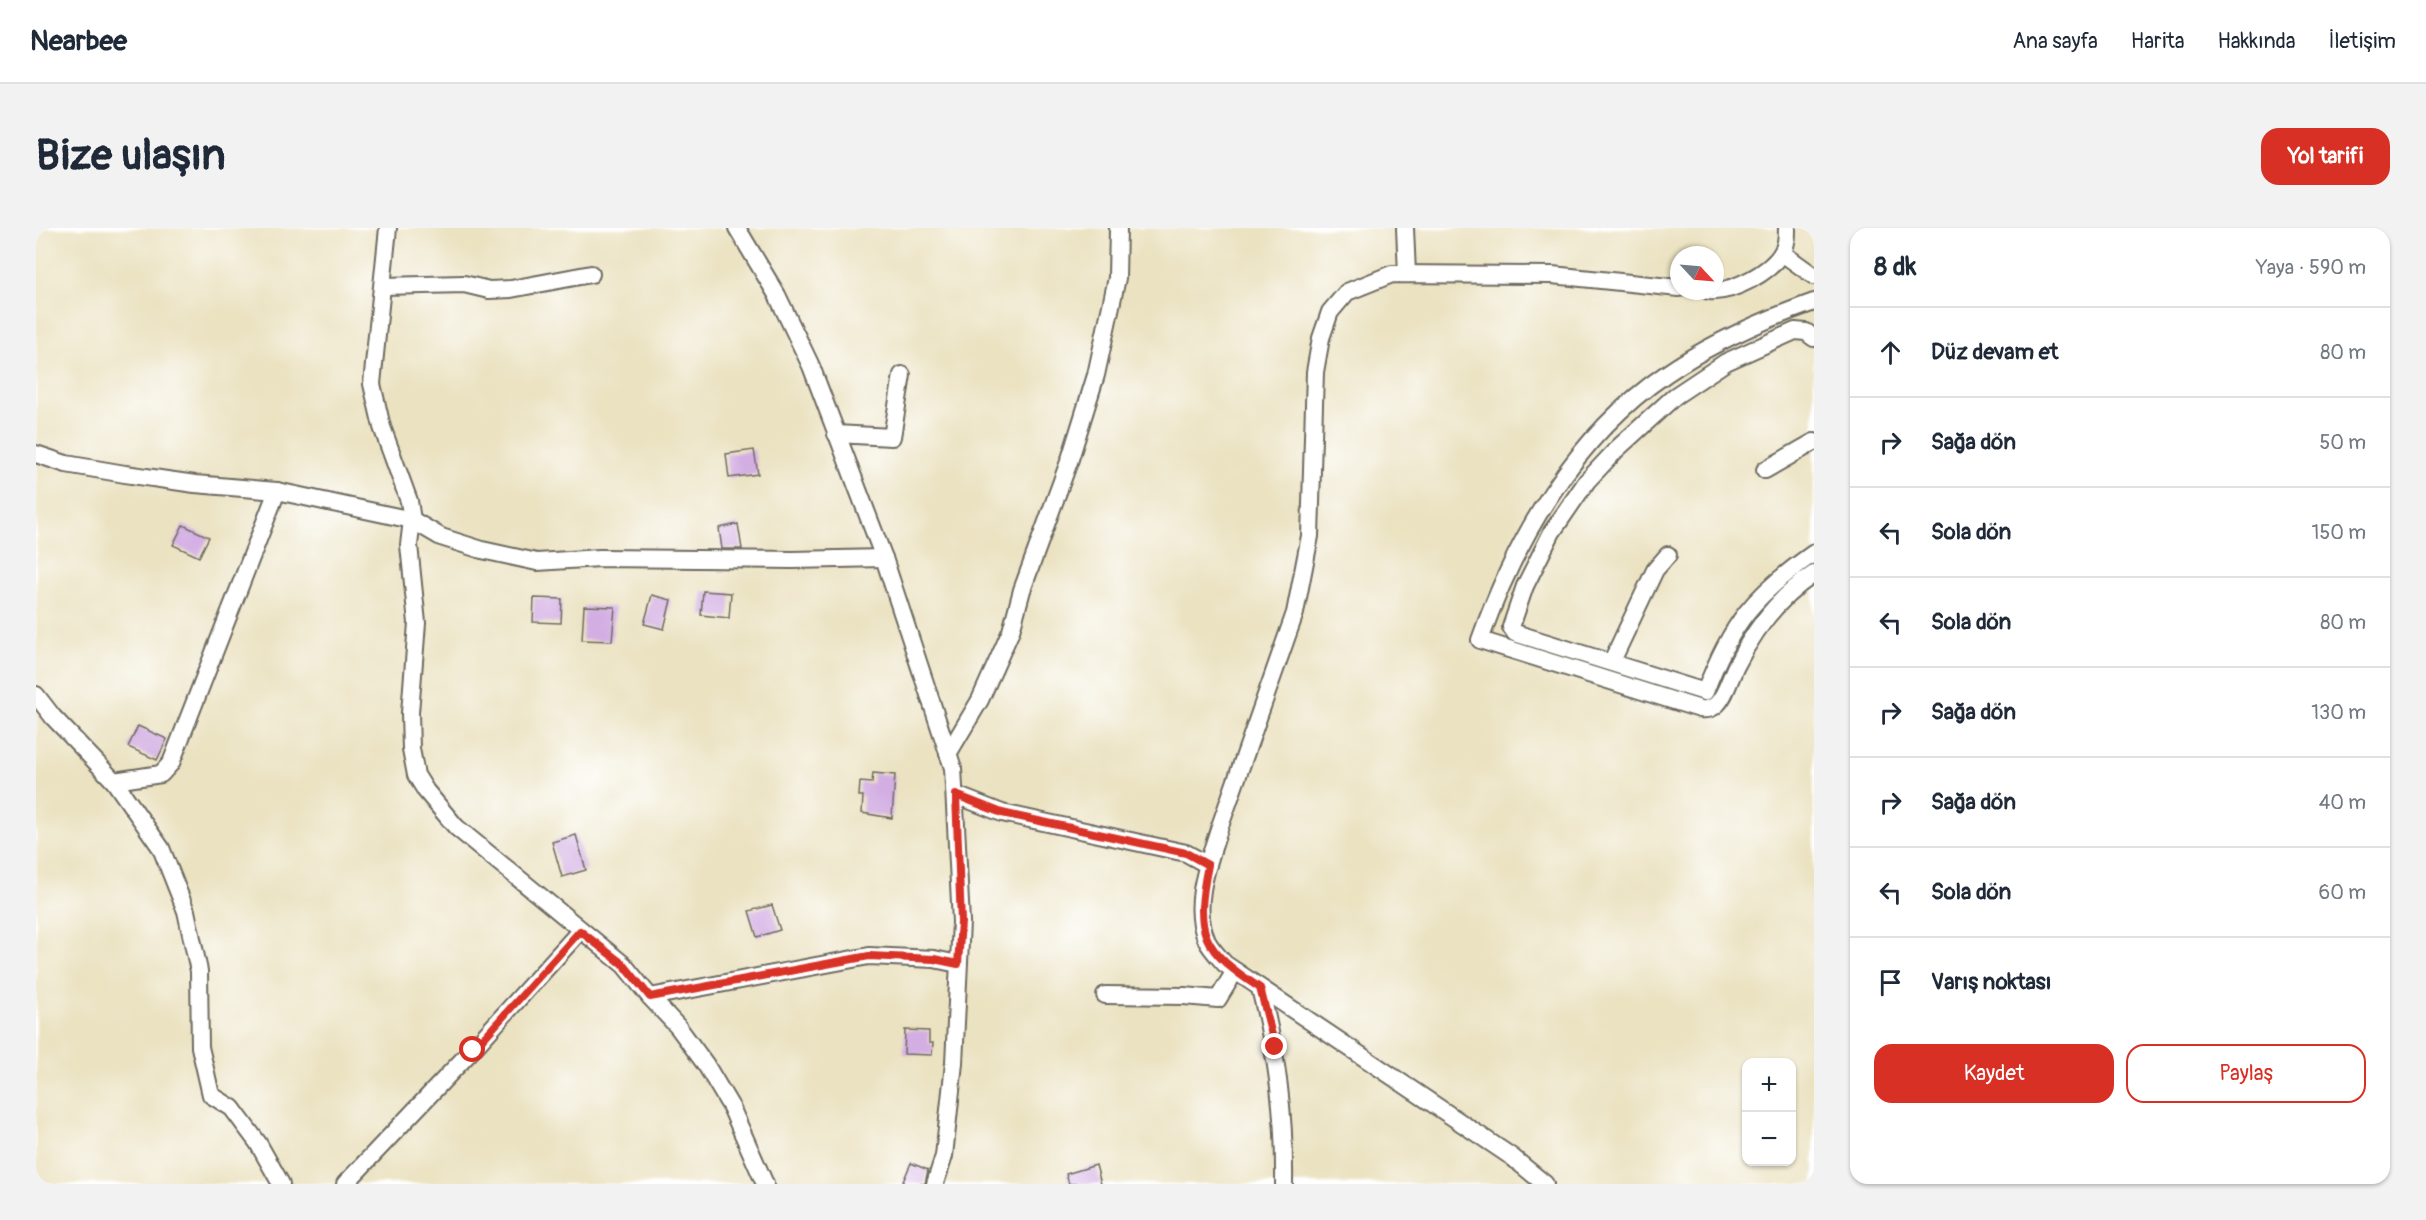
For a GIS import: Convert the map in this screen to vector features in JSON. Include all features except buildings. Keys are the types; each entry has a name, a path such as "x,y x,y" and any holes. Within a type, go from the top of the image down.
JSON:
{"street":[{"path":"388,228 372,384 382,428 409,501 412,520 409,545 417,623 410,713 411,749 416,775 426,791 456,827 624,965 678,1027 706,1065 731,1107 765,1184"},
{"path":"737,228 782,305 811,366 884,558 953,768 961,922 954,1063 944,1156 935,1184"},
{"path":"948,754 980,700 1011,631 1022,590 1070,459 1096,375 1117,278 1118,228"},
{"path":"1405,228 1407,274"},
{"path":"1724,290 1751,279 1773,265 1787,243 1787,228"},
{"path":"1782,253 1814,276"},
{"path":"383,286 464,284 489,290 511,289 591,273"},
{"path":"1545,1184 1502,1150 1224,964 1207,942 1201,901 1208,865 1295,613 1310,536 1315,372 1321,338 1330,312 1347,292 1392,274 1552,275 1670,287"},
{"path":"1814,302 1768,319 1715,345 1665,375 1633,402 1589,445 1543,507 1498,591 1480,640 1689,706 1708,709 1719,702 1745,650 1765,621 1794,589 1814,574"},
{"path":"1814,338 1806,332 1795,331 1726,362 1675,396 1618,448 1587,481 1552,532 1525,586 1510,624 1515,633 1705,692 1718,658 1735,627 1758,597 1814,553"},
{"path":"836,434 892,437 902,375"},
{"path":"1633,402 1646,423"},
{"path":"1590,492 1637,441 1646,423"},
{"path":"1765,470 1814,442"},
{"path":"36,454 66,464 125,474 195,484 277,491 412,520 441,537 482,550 537,562 600,558 792,560 884,558"},
{"path":"114,781 161,774 171,763 277,491"},
{"path":"1612,662 1655,570 1668,555"},
{"path":"36,695 53,717 114,781 161,848 186,911 199,971 200,1047 211,1095 232,1108 258,1143 281,1184"},
{"path":"956,795 1002,813 1176,850 1208,865"},
{"path":"345,1184 473,1050 580,931"},
{"path":"650,997 869,956 934,959 958,964"},
{"path":"1106,996 1184,996 1218,999 1235,971"},
{"path":"1260,988 1275,1047 1280,1087 1285,1142 1284,1184"}],"route":[{"path":"473,1050 580,931 624,965 650,997 869,956 934,959 958,964 961,922 956,795 1002,813 1165,847 1186,853 1208,865 1201,901 1207,942 1224,964 1260,988 1275,1047"}]}
